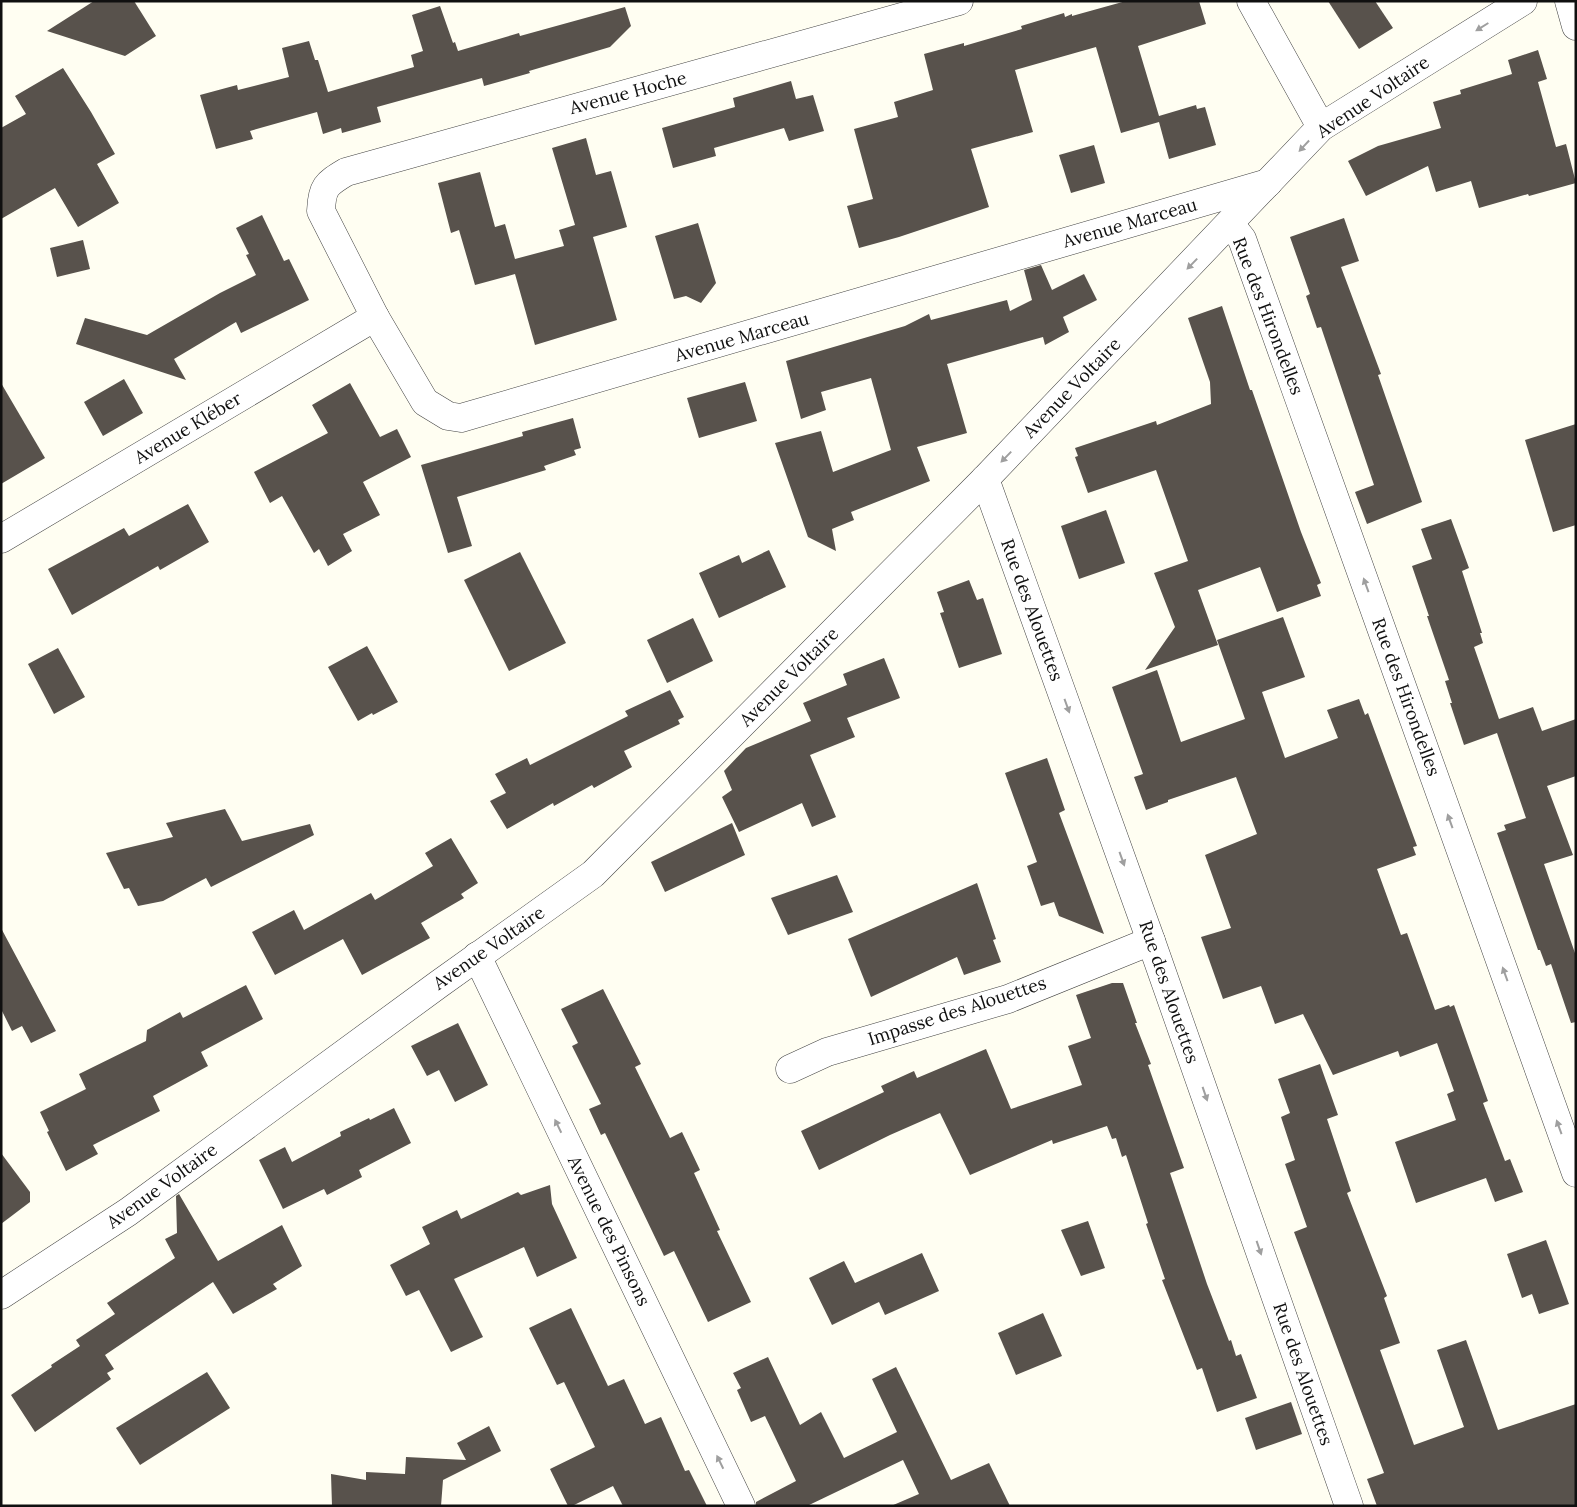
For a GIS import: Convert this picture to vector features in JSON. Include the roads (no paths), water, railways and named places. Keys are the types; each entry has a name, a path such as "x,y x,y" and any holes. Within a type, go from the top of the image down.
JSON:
{"street":[{"name":"Avenue Hoche","path":"321,211 322,194 332,180 346,172 959,1"},
{"path":"1251,1 1321,127"},
{"name":"Avenue Voltaire","path":"1,1295 128,1212 477,956 594,874 985,478 1270,183 1321,127 1523,1"},
{"path":"1569,1 1576,26"},
{"name":"Avenue Marceau","path":"321,211 374,317 425,402 448,416 461,418 1270,183"},
{"name":"Rue des Hirondelles","path":"1230,224 1242,239 1576,1173"},
{"name":"Avenue Kléber","path":"1,539 374,317"},
{"name":"Rue des Alouettes","path":"985,478 1151,942 1349,1506"},
{"name":"Impasse des Alouettes","path":"790,1069 827,1052 1008,999 1151,942"},
{"name":"Avenue des Pinsons","path":"477,956 741,1506"}]}
